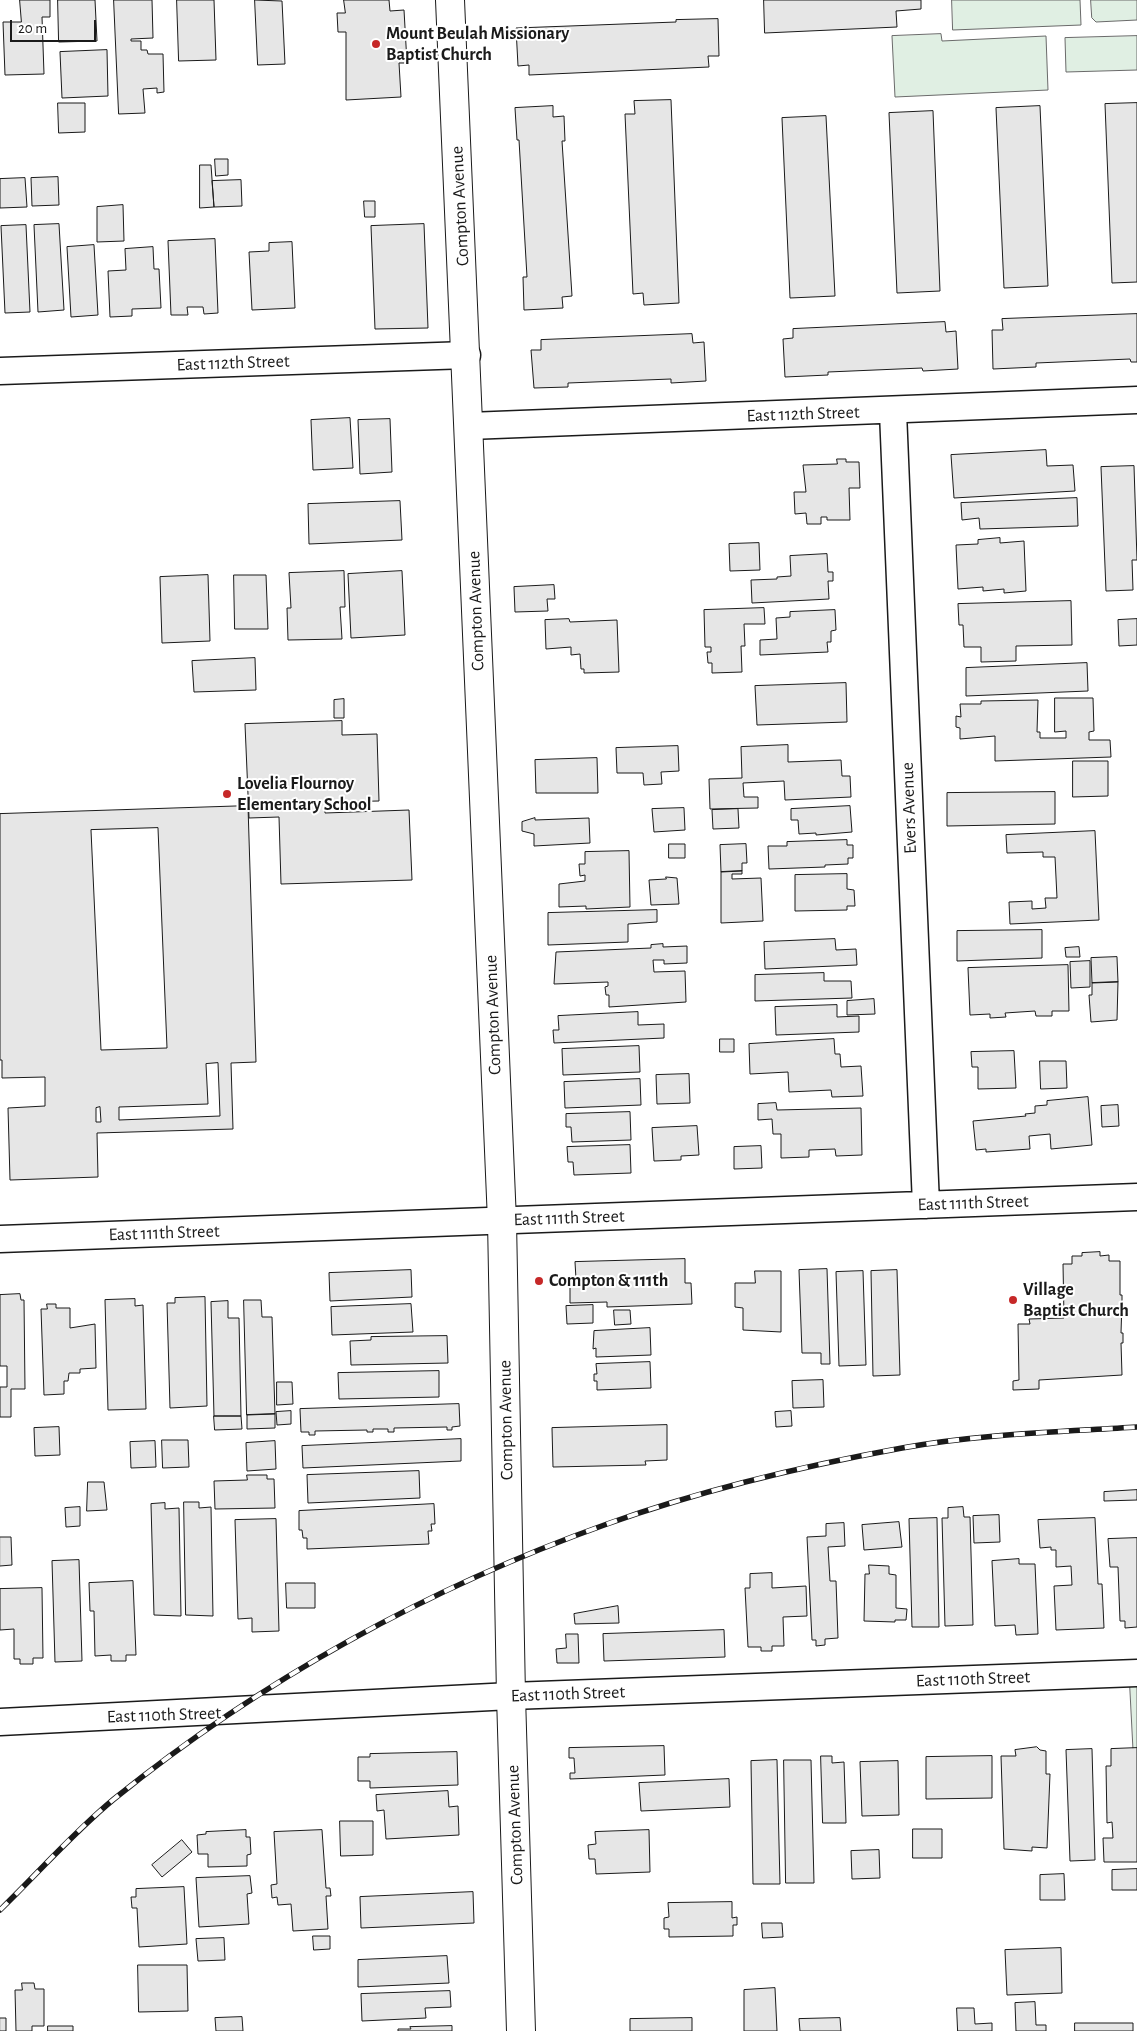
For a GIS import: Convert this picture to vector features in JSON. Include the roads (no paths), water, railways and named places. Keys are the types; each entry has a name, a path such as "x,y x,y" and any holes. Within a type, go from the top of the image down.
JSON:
{"main road":[{"name":"Compton Avenue","path":"450,0 467,355 502,1220 511,1696 521,2031"}],"street":[{"name":"East 112th Street","path":"0,371 467,355"},
{"name":"East 112th Street","path":"469,426 893,412 1137,400"},
{"name":"Evers Avenue","path":"893,412 926,1205"},
{"name":"East 111th Street","path":"0,1239 1137,1197"},
{"name":"East 110th Street","path":"0,1722 511,1696 1137,1673"}],"railway":[{"path":"0,1910 99,1811 170,1756 228,1715 287,1677 349,1641 476,1577 541,1549 679,1500 790,1471 865,1455 931,1443 1020,1434 1137,1427"}],"place":[{"name":"Mount Beulah Missionary Baptist Church","path":"376,44"},
{"name":"Lovelia Flournoy Elementary School","path":"227,794"},
{"name":"Compton & 111th","path":"539,1281"},
{"name":"Village Baptist Church","path":"1013,1300"}]}
